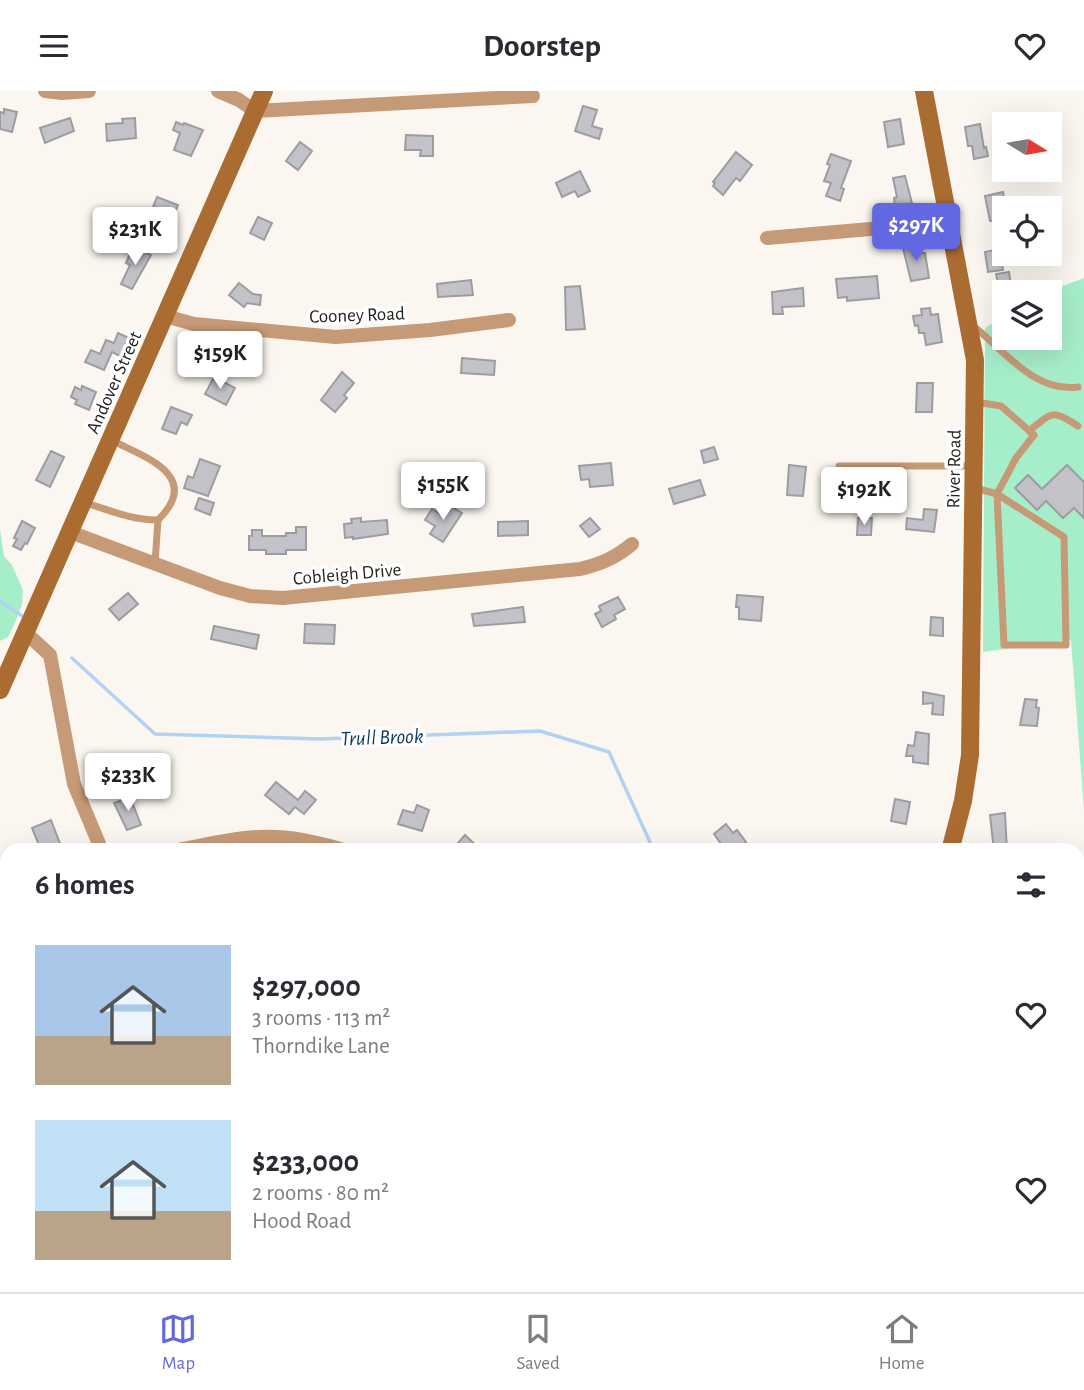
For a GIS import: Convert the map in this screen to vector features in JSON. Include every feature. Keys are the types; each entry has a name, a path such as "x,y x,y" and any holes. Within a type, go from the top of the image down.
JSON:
{"main road":[{"name":"Andover Street","path":"0,690 264,91"},
{"name":"River Road","path":"924,91 975,360 970,755 952,843"}],"street":[{"path":"45,91 89,91"},
{"path":"218,91 255,111 533,96"},
{"path":"767,238 950,222"},
{"name":"Cooney Road","path":"165,316 194,324 336,337 430,330 509,320"},
{"name":"Cobleigh Drive","path":"70,531 220,588 250,596 283,599 580,569 616,557 632,544"},
{"path":"26,633 50,655 74,784 99,843"},
{"path":"218,843 275,837 315,843"}],"lane":[{"path":"969,323 994,342 1018,366 1039,380 1052,386 1078,387"},
{"path":"975,402 1001,406 1034,435 1016,458 997,494 1004,645 1066,645 1064,537 997,494 975,488"},
{"path":"1029,431 1050,415 1059,414 1078,426"},
{"path":"110,440 153,461 166,471 173,483 174,496 170,508 158,520 155,564"},
{"path":"839,465 975,465"},
{"path":"83,502 135,519 158,520"}],"green space":[{"path":"1084,278 1084,810 1071,640 983,652 985,328 992,324 992,350 1062,350 1062,286"},
{"path":"0,529 4,556 12,565 23,590 22,605 14,625 8,637 0,641"}],"building":[{"path":"583,106 597,110 592,126 602,129 599,139 575,131"},
{"path":"4,109 17,112 12,132 0,129 0,112 4,113"},
{"path":"70,118 74,131 45,143 40,128"},
{"path":"135,118 136,138 107,141 106,124 123,123 122,119"},
{"path":"900,119 904,144 888,147 884,122"},
{"path":"176,122 203,130 191,156 174,150 180,133 173,130"},
{"path":"980,124 988,156 974,159 972,146 968,146 965,127"},
{"path":"406,135 433,136 433,156 420,156 421,150 405,150"},
{"path":"300,142 312,151 298,170 286,161"},
{"path":"736,152 752,165 740,181 736,178 723,195 713,186 713,182"},
{"path":"831,154 851,161 841,188 844,189 840,201 826,196 831,183 824,181"},
{"path":"580,171 590,191 578,197 575,191 562,197 556,183"},
{"path":"905,176 912,203 895,207 894,198 897,197 893,178"},
{"path":"1003,192 1004,196 992,196 992,221 990,221 985,196"},
{"path":"157,197 178,205 173,217 166,214 161,218 154,234 140,229 145,216 149,217"},
{"path":"258,217 272,223 264,240 250,233"},
{"path":"920,245 921,253 925,253 929,278 911,281 903,248"},
{"path":"133,247 151,255 132,289 121,284 130,265 126,263"},
{"path":"992,251 992,266 1002,266 1003,270 988,272 985,252"},
{"path":"1009,272 1010,280 997,280 996,274"},
{"path":"877,276 879,298 847,301 847,297 838,298 836,279"},
{"path":"471,280 473,295 438,297 437,284"},
{"path":"239,283 253,294 261,295 260,305 247,303 244,307 229,295"},
{"path":"580,286 585,329 566,330 565,287"},
{"path":"803,288 804,306 782,307 783,314 773,314 772,292"},
{"path":"930,308 931,315 938,314 942,342 926,345 924,333 919,333 913,316 922,315 921,309"},
{"path":"118,333 129,338 120,356 112,352 104,370 85,362 91,350 100,354 106,340 114,343"},
{"path":"208,347 217,352 219,348 228,353 226,358 232,361 227,371 202,358"},
{"path":"462,358 495,361 494,375 461,373"},
{"path":"342,372 354,383 344,395 347,398 335,412 321,400"},
{"path":"214,377 235,388 226,405 205,394"},
{"path":"917,383 933,383 932,412 916,412"},
{"path":"82,386 96,392 89,410 75,404 77,400 71,397 75,387 81,390"},
{"path":"171,407 192,415 187,425 181,422 176,434 162,429"},
{"path":"714,447 718,459 704,463 701,451"},
{"path":"51,451 64,457 50,487 36,480"},
{"path":"200,459 220,466 208,496 184,488 188,476 193,478"},
{"path":"611,463 613,485 590,487 589,479 581,480 579,466"},
{"path":"789,465 806,467 803,496 787,495"},
{"path":"1067,465 1084,482 1084,518 1074,508 1063,518 1046,501 1037,510 1015,488 1028,475 1042,489"},
{"path":"700,480 705,495 674,504 669,489"},
{"path":"199,498 214,503 210,515 195,509"},
{"path":"447,504 462,513 443,542 430,534 435,526 425,520 432,509 440,514"},
{"path":"924,509 937,510 934,532 906,529 907,518 923,520"},
{"path":"361,518 361,522 387,520 388,534 345,538 344,524 352,523 351,519"},
{"path":"590,518 600,529 589,537 580,526"},
{"path":"858,518 872,518 871,535 857,535"},
{"path":"22,521 35,528 21,550 13,546"},
{"path":"528,521 528,535 498,536 498,522"},
{"path":"296,527 306,527 306,550 266,554 266,550 249,550 252,530 262,530 262,536 286,536 286,533 296,533"},
{"path":"128,593 138,604 119,620 109,609"},
{"path":"737,595 763,597 761,621 739,619"},
{"path":"618,597 625,609 614,615 616,619 602,627 595,614 601,611 599,606"},
{"path":"523,607 525,622 474,626 472,614"},
{"path":"931,617 943,618 943,636 930,635"},
{"path":"305,624 335,625 334,644 304,643"},
{"path":"214,626 259,635 256,649 211,639"},
{"path":"923,692 944,696 943,715 932,714 933,703 923,704"},
{"path":"1025,699 1037,700 1037,726 1020,725"},
{"path":"916,732 929,734 928,764 913,762 913,756 906,756 908,745 914,746"},
{"path":"276,782 298,800 305,791 316,800 304,814 295,807 289,814 265,795"},
{"path":"130,797 141,825 127,830 114,803"},
{"path":"895,799 910,802 906,824 891,821"},
{"path":"417,805 429,810 422,831 398,824 403,810 414,813"},
{"path":"1005,813 1007,843 993,843 990,815"},
{"path":"51,820 60,843 38,843 32,828"},
{"path":"726,824 733,833 737,830 746,842 720,843 714,834"},
{"path":"465,835 474,843 458,843"}],"waterway":[{"name":"Trull Brook","path":"0,601 22,616"},
{"name":"Trull Brook","path":"72,658 155,734 320,739 540,731 609,752 650,843"}]}
